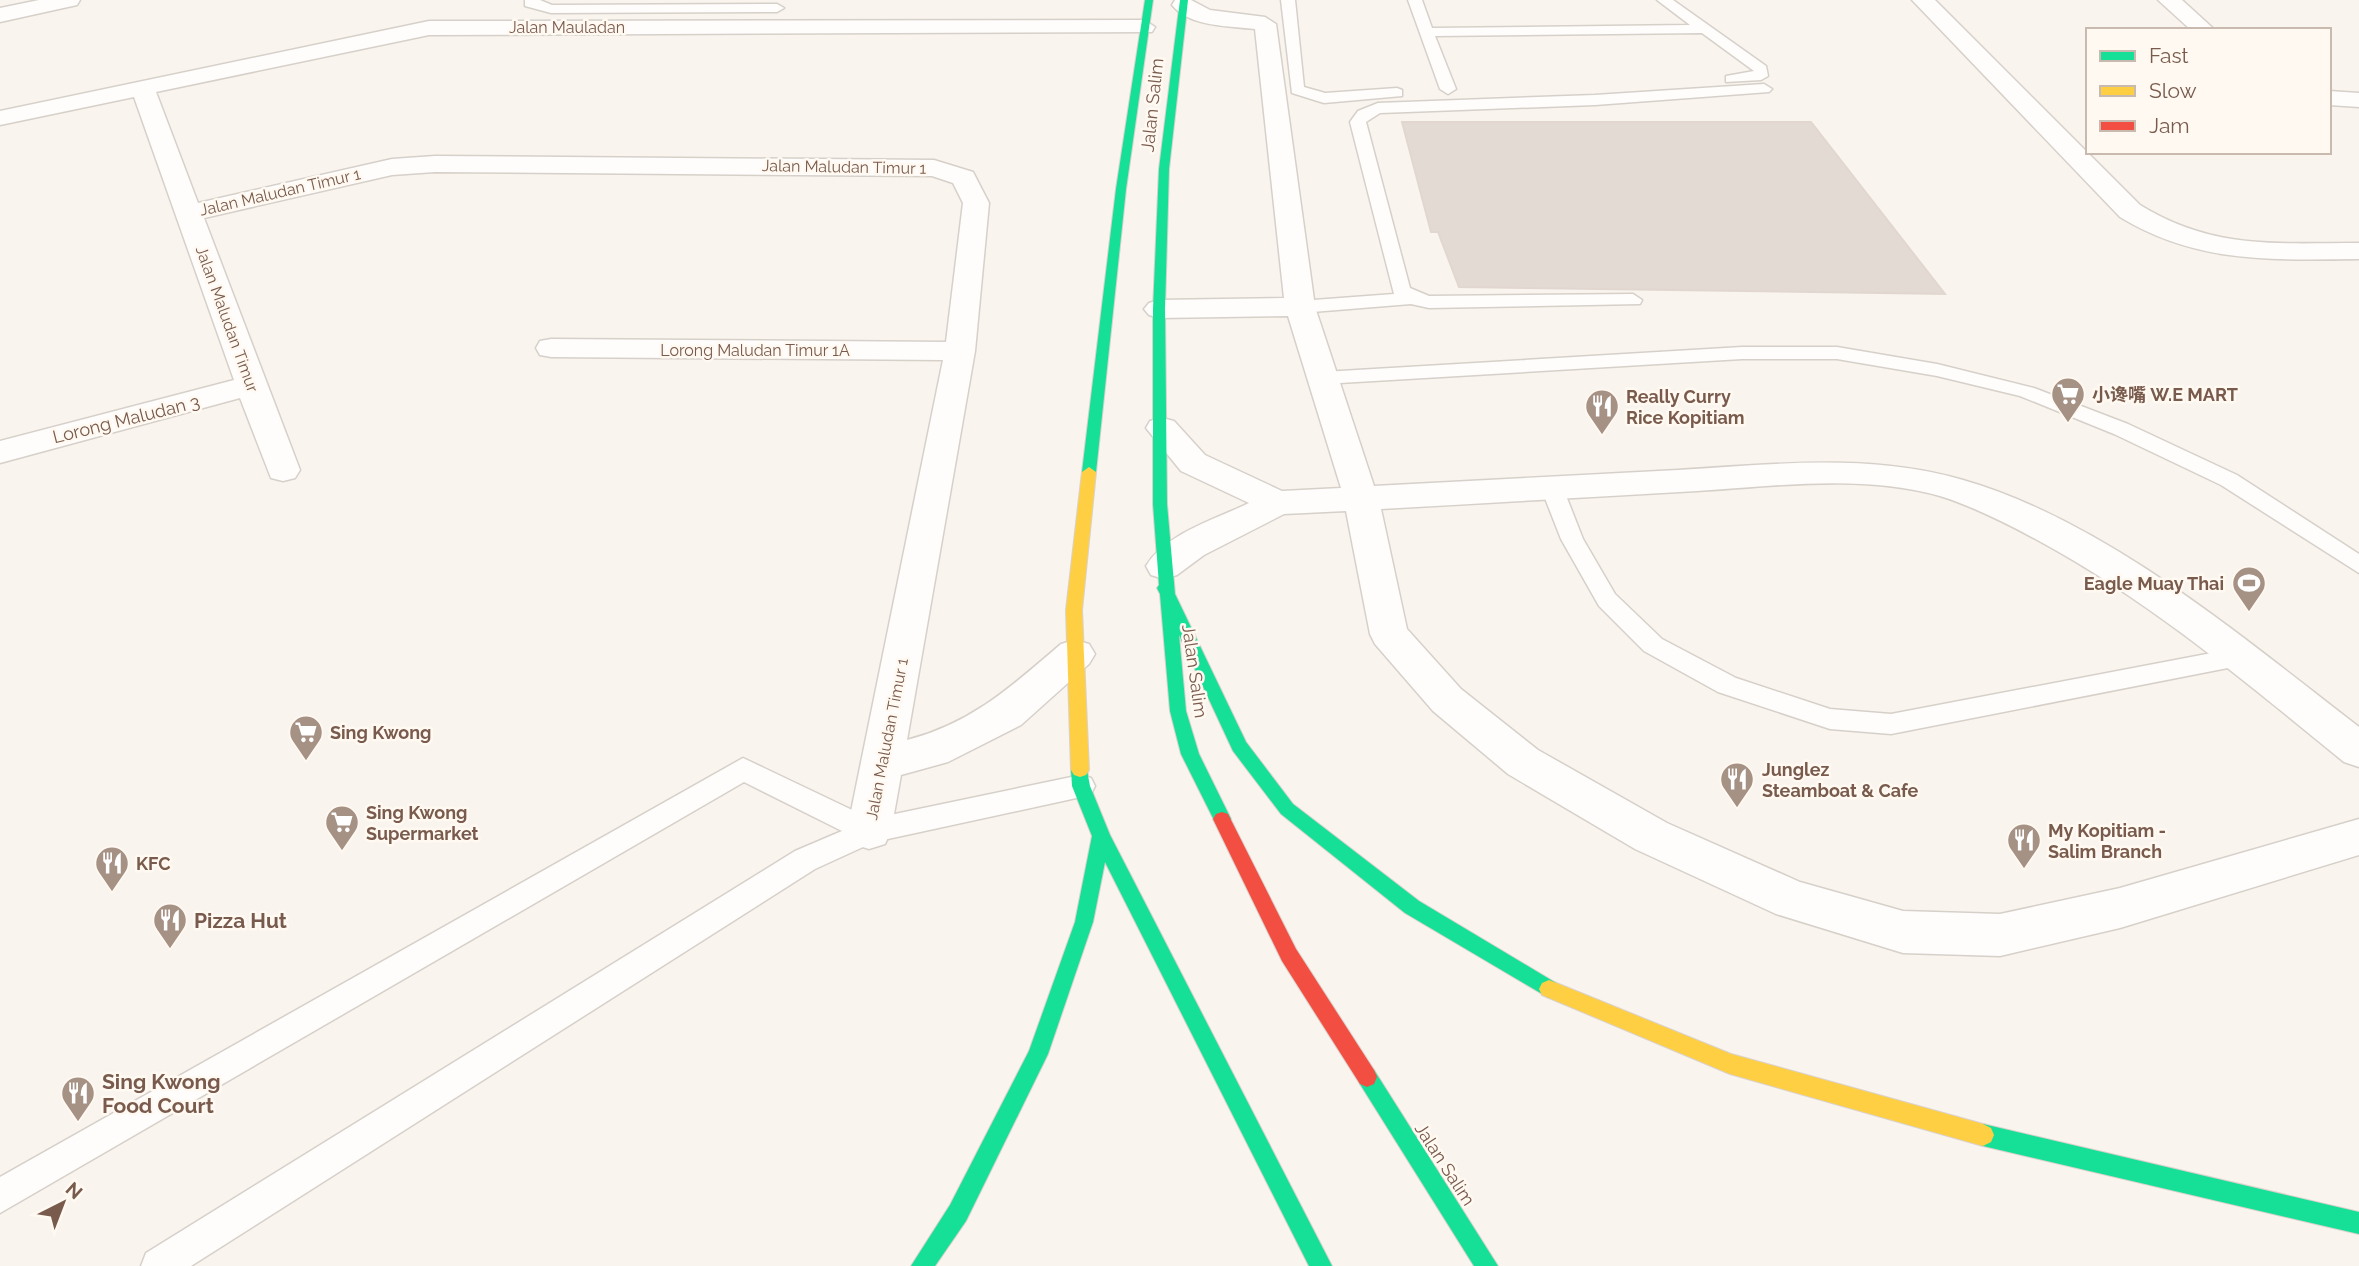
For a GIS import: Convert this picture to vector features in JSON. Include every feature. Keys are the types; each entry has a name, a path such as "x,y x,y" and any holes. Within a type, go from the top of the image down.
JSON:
{"main road":[{"name":"Jalan Salim","path":"1149,0 1121,189 1074,610 1081,786 1101,836 1321,1266"},
{"name":"Jalan Salim","path":"1183,3 1164,169 1159,309 1160,504 1178,711 1190,754 1289,955 1488,1266"},
{"path":"1165,577 1239,746 1287,809 1412,907 1556,993 1730,1064 1967,1131 2359,1223"},
{"path":"922,1266 958,1213 1038,1054 1084,922 1101,836"}],"street":[{"path":"0,15 69,0"},
{"path":"1923,0 2130,211 2149,225 2186,241 2247,251 2359,251"},
{"path":"2169,0 2202,28"},
{"path":"1183,3 1205,16 1277,24 1300,307 1361,498 1389,634 1447,700 1523,762 1651,836 1792,900 1902,932 2000,935 2120,908 2359,837"},
{"path":"429,28 454,7"},
{"name":"Jalan Mauladan","path":"0,118 429,28 777,11 1144,27"},
{"name":"Jalan Maludan Timur","path":"143,89 283,470"},
{"path":"2331,98 2359,100"},
{"name":"Jalan Maludan Timur 1","path":"189,213 392,167 435,164 934,168 964,178 976,203 960,351 884,764 869,831"},
{"path":"1159,309 1300,307"},
{"name":"Lorong Maludan Timur 1A","path":"551,348 960,351"},
{"name":"Lorong Maludan 3","path":"0,452 251,385"},
{"path":"1161,428 1193,463 1278,503"},
{"path":"1165,577 1191,546 1278,503 1799,474 1869,474 1928,482 1998,505 2080,545 2176,608 2359,751"},
{"path":"884,764 933,750 1007,714 1075,654"}],"lane":[{"path":"533,0 530,3 537,8 551,9 647,4 777,11"},
{"path":"1288,0 1277,24 1297,90 1324,98 1448,89 1752,79 1761,75 1761,69 1664,0"},
{"path":"1415,0 1448,89"},
{"path":"1427,32 1703,29"},
{"path":"1412,299 1401,291 1359,122 1363,114 1378,108 1595,100 1764,89"},
{"path":"1300,307 1412,299 1429,302 1633,300"},
{"path":"1323,378 1742,353 1837,353 1937,370 2027,392 2121,429 2229,480 2359,565"},
{"path":"1552,488 1572,539 1607,600 1653,645 1727,685 1830,719 1892,724 2238,657"},
{"path":"0,1196 743,769 869,831"},
{"path":"159,1266 778,876 869,831 1081,786"}],"building":[{"path":"1402,122 1811,122 1945,294 1459,287 1438,232 1431,232"}],"traffic: fast":[{"path":"1089,472 1121,189 1149,0"},
{"path":"1184,0 1164,169 1159,309 1160,504 1178,711 1190,754 1222,819"},
{"path":"1165,588 1239,746 1287,809 1412,907 1549,989"},
{"path":"1080,770 1081,786 1101,836 1321,1266"},
{"path":"922,1266 958,1213 1038,1054 1084,922 1101,836"},
{"path":"1367,1077 1487,1266"},
{"path":"1983,1135 2359,1223"}],"traffic: slow":[{"path":"1080,770 1074,610 1089,472"},
{"path":"1549,989 1730,1064 1983,1135"}],"traffic: jam":[{"path":"1222,819 1289,955 1367,1077"}],"place":[{"name":"小谗嘴 W.E MART","path":"2068,424"},
{"name":"Really Curry Rice Kopitiam","path":"1602,436"},
{"name":"Eagle Muay Thai","path":"2249,613"},
{"name":"Sing Kwong","path":"306,762"},
{"name":"Junglez Steamboat & Cafe","path":"1737,809"},
{"name":"Sing Kwong Supermarket","path":"342,852"},
{"name":"My Kopitiam - Salim Branch","path":"2024,870"},
{"name":"KFC","path":"112,893"},
{"name":"Pizza Hut","path":"170,950"},
{"name":"Sing Kwong Food Court","path":"78,1123"}]}
